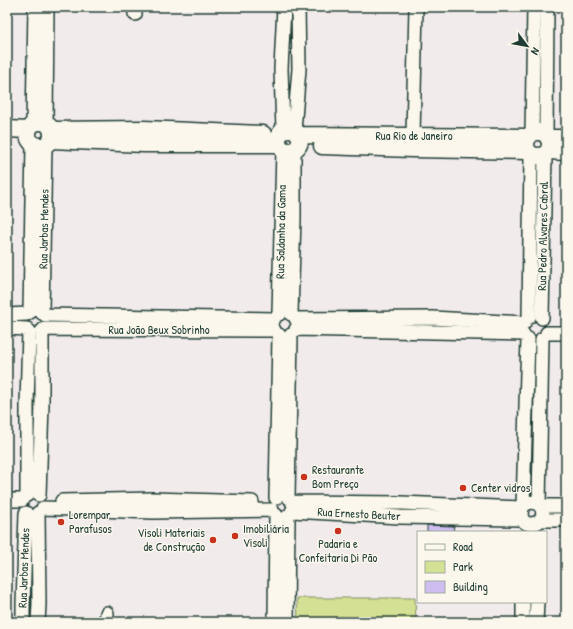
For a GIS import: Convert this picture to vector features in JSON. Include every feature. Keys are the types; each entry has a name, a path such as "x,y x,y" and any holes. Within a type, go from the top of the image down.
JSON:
{"main road":[{"name":"Rua Rio de Janeiro","path":"7,130 39,135 538,144 566,138"},
{"name":"Rua Rio de Janeiro","path":"7,139 39,135"},
{"name":"Rua Rio de Janeiro","path":"289,140 413,135 429,142"},
{"name":"Rua Rio de Janeiro","path":"538,144 566,152"}],"street":[{"name":"Rua Jarbas Mendes","path":"35,7 39,135"},
{"name":"Rua Jarbas Mendes","path":"36,314 39,135 47,7"},
{"name":"Rua Saldanha da Gama","path":"284,7 281,69 289,140 294,218 285,324"},
{"name":"Rua Saldanha da Gama","path":"275,622 282,507 285,324 281,218 289,140 299,69 298,7"},
{"path":"413,135 416,7"},
{"name":"Rua Pedro Alvares Cabral","path":"534,7 538,144 535,328 541,414 540,506"},
{"name":"Rua Pedro Alvares Cabral","path":"538,144 547,7"},
{"path":"281,69 299,69"},
{"path":"281,218 294,218"},
{"path":"36,314 47,322 36,330 24,323 24,320 36,314"},
{"name":"Rua João Beux Sobrinho","path":"7,315 36,314 285,324 535,328 566,333"},
{"name":"Rua João Beux Sobrinho","path":"7,328 36,330 285,324"},
{"name":"Rua João Beux Sobrinho","path":"535,328 566,324"},
{"name":"Rua Pedro Alvares Cabral","path":"523,517 526,414 535,328"},
{"name":"Rua Jarbas Mendes","path":"23,622 23,604 42,405 36,330"},
{"path":"526,414 541,414"},
{"path":"525,449 540,449"},
{"name":"Rua Ernesto Beuter","path":"7,507 33,504 153,499 282,507 401,502 523,517"},
{"name":"Rua Ernesto Beuter","path":"7,500 33,504"},
{"path":"566,506 540,506 531,502 526,504 523,517 526,523 530,524 566,520"},
{"name":"Rua Jarbas Mendes","path":"33,504 38,622"},
{"path":"540,506 542,510 540,524"},
{"name":"Rua Saldanha da Gama","path":"282,507 287,622"},
{"path":"523,603 524,622"},
{"path":"536,622 537,603"},
{"path":"23,604 38,604"}],"green space":[{"path":"297,598 415,598 416,622 298,622"}],"building":[{"path":"427,525 454,526 453,531 427,531"}],"place":[{"name":"Restaurante Bom Preço","path":"304,477"},
{"name":"Center vidros","path":"463,488"},
{"name":"Lorempar Parafusos","path":"61,522"},
{"name":"Padaria e Confeitaria Di Pão","path":"338,531"},
{"name":"Imobiliária Visoli","path":"235,536"},
{"name":"Visoli Materiais de Construção","path":"213,540"}]}
